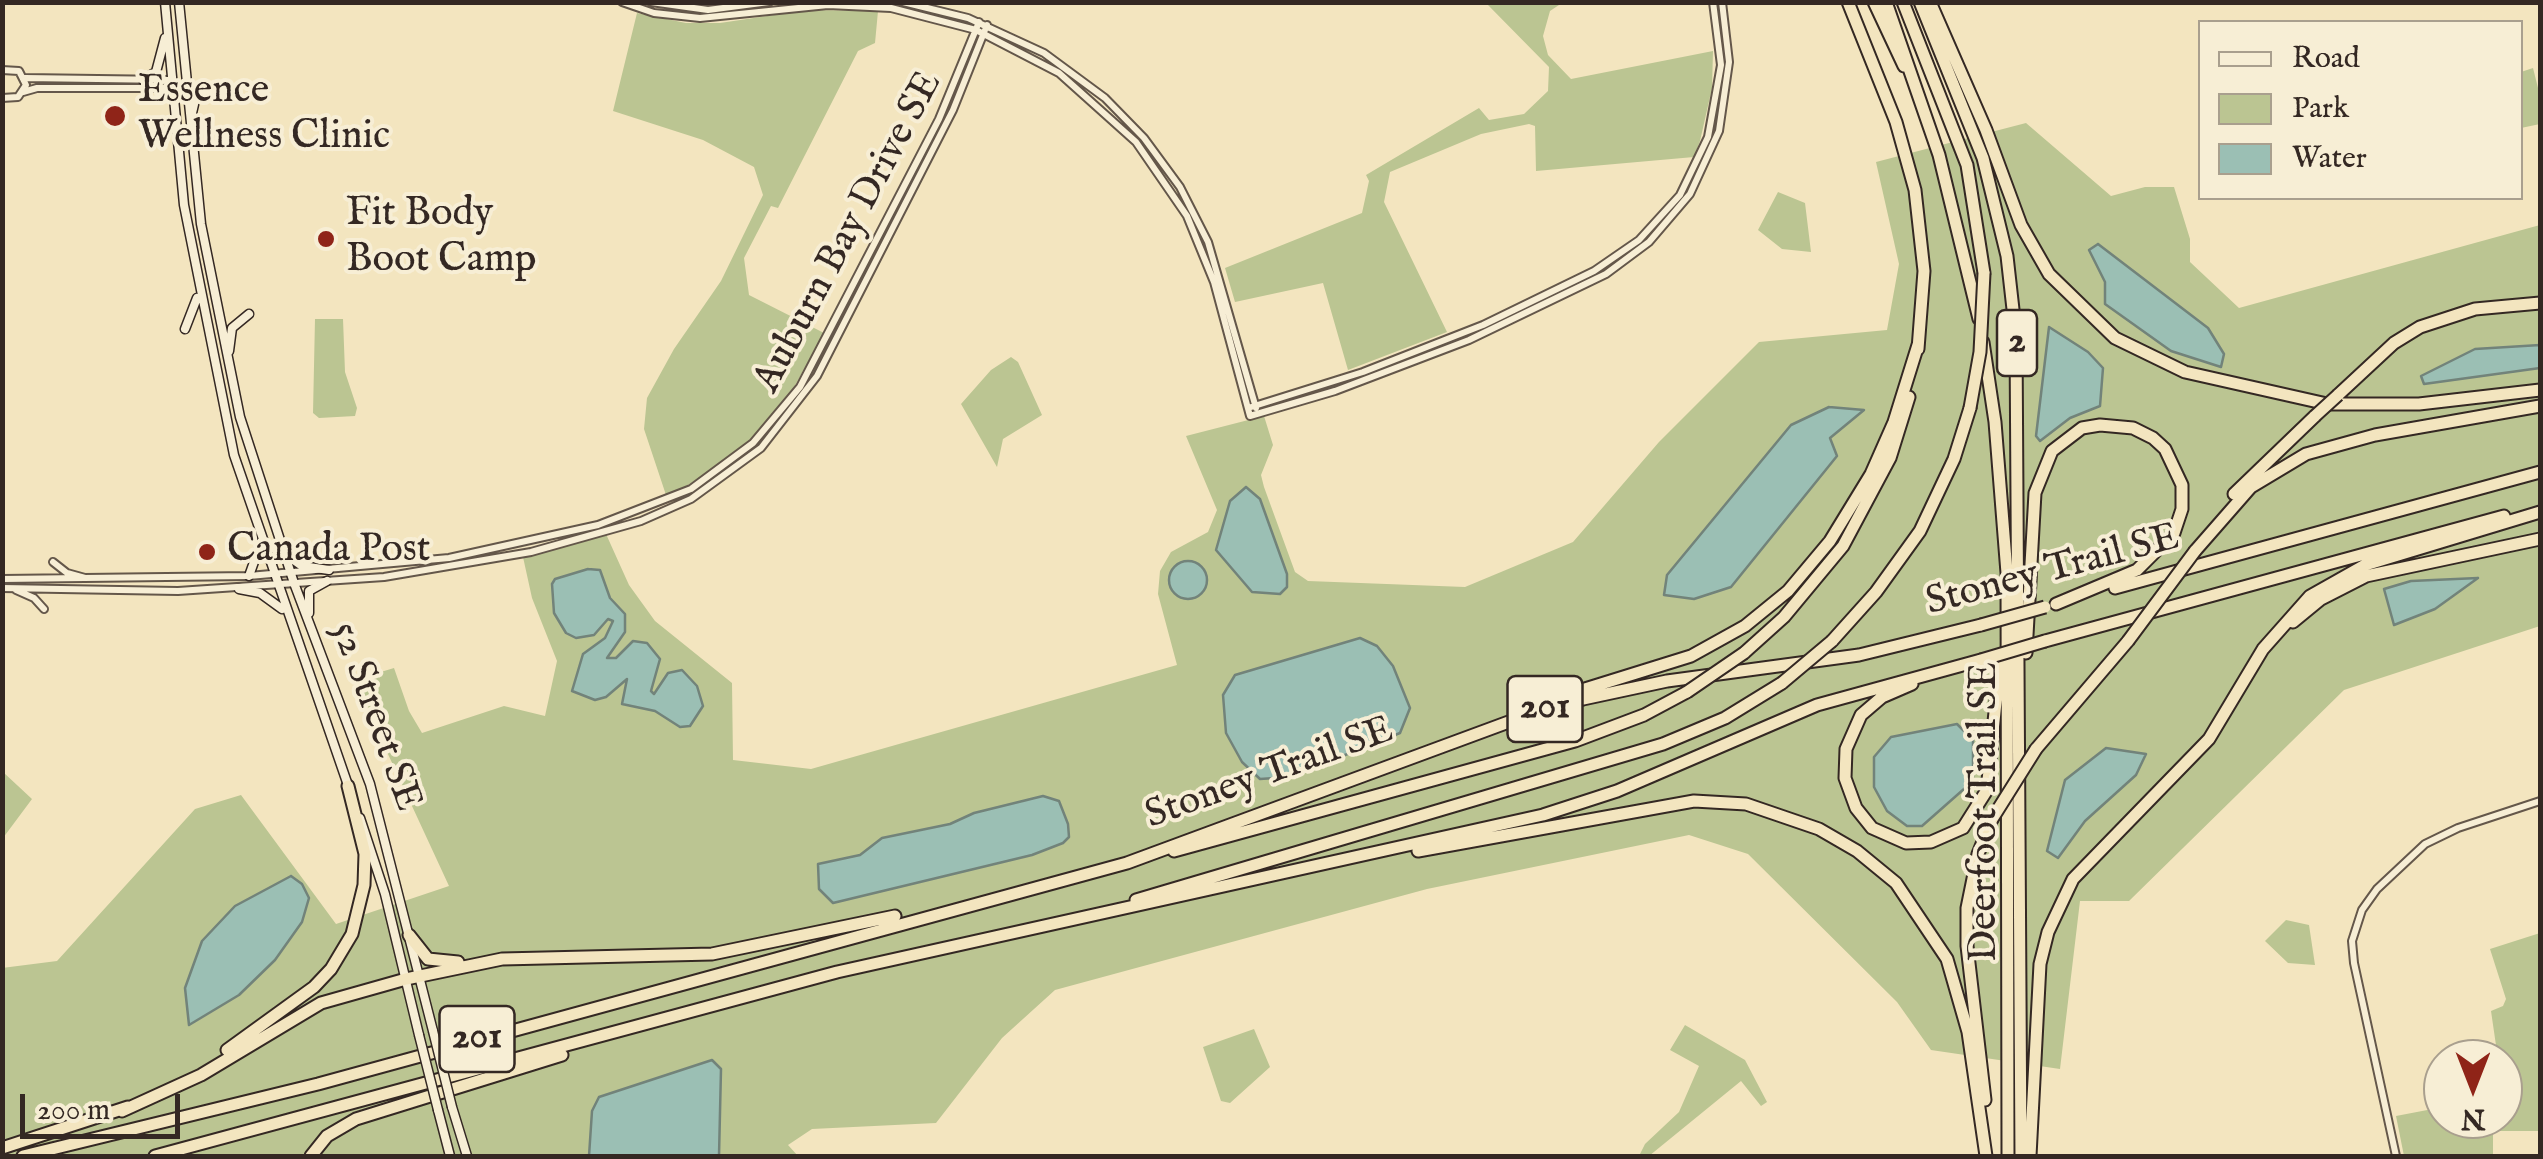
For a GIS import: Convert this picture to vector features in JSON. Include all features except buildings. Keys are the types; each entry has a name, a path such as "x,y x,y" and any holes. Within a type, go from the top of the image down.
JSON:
{"highway":[{"path":"1127,863 1574,741 1644,716 1744,653 1817,579 1875,491 1905,416 1918,345 1924,270 1916,190 1896,122 1848,2"},
{"path":"1874,2 1894,52 1914,80"},
{"name":"Deerfoot Trail SE","path":"1886,2 1954,209 1986,358 2003,504 2008,1156"},
{"path":"1084,916 1663,744 1724,718 1782,682 1832,641 1876,592 1920,530 1954,460 1970,408 1980,352 1984,273 1967,165 1903,2"},
{"name":"Deerfoot Trail SE","path":"1920,2 1982,158 2013,300 2019,423 2021,1156"},
{"path":"1930,2 1986,130 2021,225 2049,274 2115,338 2185,372 2328,404 2419,404 2540,390"},
{"path":"1988,1156 1967,946 1972,876 1992,818 2036,749 2128,641 2243,483 2394,343 2420,327 2475,309 2540,303"},
{"path":"1385,769 1518,710 1671,664 1710,647 1767,610 1809,568 1852,508 1894,422 1918,345"},
{"path":"2195,550 2251,486 2306,454 2375,435 2540,406"},
{"path":"2020,698 2028,636 2035,493 2042,468 2052,450 2082,428 2116,424 2153,438 2171,458 2182,485 2182,509 2174,533 2156,556 2126,577 2050,606"},
{"name":"Stoney Trail SE","path":"23,1156 318,1084 1127,863 1533,712 1607,692 1859,655 2540,472"},
{"path":"2030,1156 2035,1002 2044,946 2061,900 2088,860 2209,740 2288,617 2334,580 2365,564 2540,509"},
{"name":"Stoney Trail SE","path":"155,1156 837,972 1315,868 1581,804 1792,714 2540,509"},
{"path":"2242,688 2298,616 2347,584 2398,568 2540,538"},
{"path":"1980,660 1888,693 1868,708 1852,730 1844,758 1846,786 1856,808 1882,834 1906,843 1941,840 1963,828 1979,807 1993,764 2006,629"},
{"path":"122,1111 232,1047 295,1002 331,969 352,934 364,884 365,854 348,786"},
{"path":"1315,868 1518,836 1664,804 1746,804 1797,820 1877,865 1916,909 1946,959 1968,1032 1988,1156"},
{"path":"2,1148 122,1111 201,1075 321,1003 420,976 472,963 543,956 712,954 899,915 929,914"},
{"path":"410,936 428,959 472,963"},
{"path":"311,1156 327,1136 356,1120 568,1053 590,1040"}],"main road":[{"name":"52 Street SE","path":"165,2 171,84 198,294 234,455 272,575 385,894 450,1156"},
{"name":"52 Street SE","path":"179,2 190,132 218,320 229,366 294,584 370,784 467,1156"},
{"path":"142,80 156,72 166,29"},
{"path":"171,84 186,84"},
{"path":"190,132 195,100 206,89"},
{"path":"185,328 198,294"},
{"path":"229,366 232,328 249,314"},
{"path":"205,324 218,320"},
{"path":"249,576 261,542"},
{"path":"282,548 296,564 329,570"},
{"path":"309,622 310,592 327,581"},
{"path":"239,589 270,598 286,612"}],"street":[{"path":"622,2 654,13 700,18 798,6 870,6 981,28"},
{"path":"652,2 708,10 769,2"},
{"path":"902,2 1044,54 1094,89 1137,130 1170,172 1216,260 1253,411"},
{"path":"1253,411 1471,330 1594,271 1640,240 1680,195 1708,137 1720,65 1713,2"},
{"path":"1253,411 1335,391 1469,340 1606,274 1649,242 1690,194 1719,131 1729,62 1722,2"},
{"name":"Auburn Bay Drive SE","path":"2,578 272,575 449,558 546,540 653,507 730,463 765,432 808,375 939,119 981,28"},
{"name":"Auburn Bay Drive SE","path":"6,588 239,589 327,581 489,560 600,533 674,507 744,462 775,434 816,376 953,110 981,28"},
{"path":"2,70 15,69 25,78 171,84"},
{"path":"24,92 25,78"},
{"path":"2,98 14,99 37,88 171,84"},
{"path":"53,562 67,573 91,580"},
{"path":"6,588 34,598 44,608"},
{"path":"2396,1156 2354,964 2352,940 2362,910 2377,888 2425,844 2458,828 2540,800"}],"green space":[{"path":"1486,3 1562,3 1550,11 1543,36 1548,55 1571,79 1713,51 1712,88 1694,157 1536,171 1535,126 1529,124 1481,134 1390,172 1384,202 1447,332 1348,370 1323,283 1235,302 1225,268 1362,213 1369,181 1366,175 1479,108 1489,120 1524,114 1548,91 1549,67"},
{"path":"808,10 878,11 875,43 858,51 778,208 771,206 744,258 749,295 824,333 792,391 754,437 720,465 667,498 644,429 647,398 674,349 721,281 763,195 754,167 703,140 613,111 637,13 686,23 720,23"},
{"path":"2533,68 2540,96 2540,124 2523,128 2523,71"},
{"path":"2026,123 2111,196 2145,187 2174,187 2190,239 2190,262 2239,308 2540,225 2540,626 2344,690 2129,901 2080,901 2060,1069 1931,1050 1897,1002 1748,854 1689,835 1427,889 1055,990 1002,1038 936,1123 812,1129 788,1145 798,1156 3,1156 2,968 57,961 195,809 241,795 336,924 449,886 375,726 358,679 394,668 409,711 422,733 504,706 545,716 557,661 532,598 523,557 606,534 629,585 655,621 732,683 733,760 811,769 1177,665 1158,594 1160,571 1171,552 1208,532 1217,510 1186,436 1264,416 1273,445 1261,475 1264,487 1295,572 1308,581 1465,587 1573,542 1659,442 1759,342 1887,330 1899,264 1876,162"},
{"path":"1778,192 1805,203 1811,252 1782,249 1758,230"},
{"path":"315,319 343,319 345,372 357,408 355,416 319,418 313,413"},
{"path":"1011,357 1018,362 1042,415 1003,439 997,467 961,404 991,370"},
{"path":"3,772 32,799 3,838"},
{"path":"2286,920 2309,925 2315,965 2288,963 2265,941"},
{"path":"2540,933 2540,1131 2523,1131 2523,1039 2495,1039 2491,1011 2503,1006 2506,999 2490,949"},
{"path":"1685,1025 1745,1060 1767,1102 1761,1106 1741,1081 1649,1156 1639,1156 1645,1144 1679,1112 1699,1066 1670,1050"},
{"path":"1254,1029 1270,1067 1230,1103 1221,1101 1203,1047"},
{"path":"2423,1111 2423,1139 2493,1139 2493,1156 2404,1156 2396,1116"}],"water":[{"path":"2098,244 2208,328 2224,354 2221,367 2171,351 2105,304 2105,282 2089,250"},
{"path":"2049,327 2088,352 2103,368 2100,406 2070,418 2040,441 2036,436"},
{"path":"2540,345 2540,368 2424,384 2421,376 2475,349"},
{"path":"1829,407 1864,410 1830,438 1837,456 1731,587 1694,599 1664,595 1667,575 1791,425"},
{"path":"1246,487 1260,499 1287,574 1287,587 1280,594 1252,592 1216,550 1230,501"},
{"path":"1188,561 1201,567 1207,580 1201,593 1188,599 1175,593 1169,580 1175,567"},
{"path":"588,569 600,570 610,598 625,614 625,632 607,658 616,658 633,641 647,643 660,659 651,691 654,694 668,673 682,670 697,686 703,706 690,726 680,727 655,711 622,704 627,679 606,697 595,700 572,691 583,654 605,638 613,621 608,619 594,635 576,638 566,633 554,613 552,584 555,579"},
{"path":"2478,578 2435,609 2394,625 2384,589 2411,581"},
{"path":"1360,638 1377,646 1393,666 1410,708 1400,733 1290,777 1260,779 1242,762 1226,733 1223,695 1235,675"},
{"path":"1957,724 1973,740 1973,781 1922,826 1907,826 1887,811 1874,787 1874,757 1891,737"},
{"path":"2106,748 2146,754 2136,775 2085,821 2058,858 2047,851 2065,780"},
{"path":"1043,796 1059,801 1068,824 1069,837 1063,843 1032,855 833,903 819,889 818,864 860,855 882,838 950,824 974,813"},
{"path":"291,876 302,884 309,898 302,922 275,960 239,995 189,1025 185,988 202,941 235,906"},
{"path":"712,1060 721,1069 719,1156 589,1156 592,1111 599,1097"}],"place":[{"name":"Essence Wellness Clinic","path":"115,116"},
{"name":"Fit Body Boot Camp","path":"326,239"},
{"name":"Canada Post","path":"207,552"}]}
